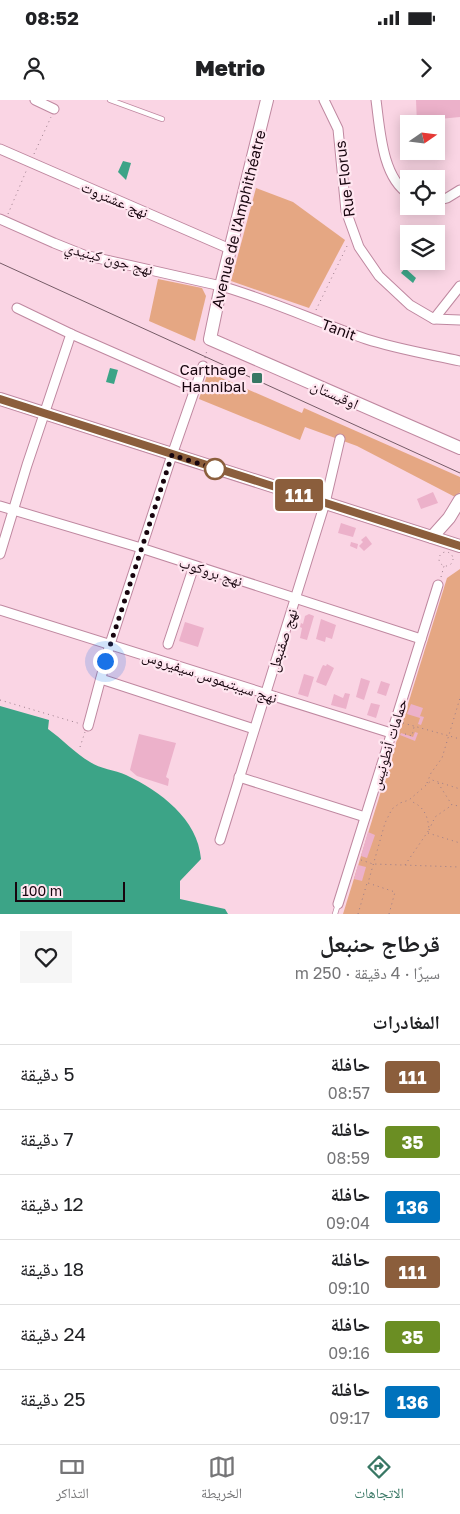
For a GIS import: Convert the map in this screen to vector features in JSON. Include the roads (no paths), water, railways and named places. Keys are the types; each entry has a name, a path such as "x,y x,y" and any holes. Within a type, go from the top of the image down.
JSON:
{"main road":[{"name":"Avenue de l'Amphithéatre","path":"210,339 221,286 267,100"},
{"name":"اوقيستان","path":"210,339 460,448"},
{"path":"0,399 460,546"},
{"path":"432,537 449,518 460,500"}],"street":[{"path":"35,100 54,109"},
{"name":"Rue Florus","path":"324,100 340,137 346,211 359,247 379,276 410,305 434,318 460,320"},
{"path":"376,100 387,163 395,182 400,188"},
{"name":"نهج عشتروت","path":"0,150 230,249"},
{"path":"445,198 460,190"},
{"name":"نهج جون كينيدي","path":"2,220 84,255 221,286"},
{"name":"Tanit","path":"221,286 392,346 460,361"},
{"path":"434,318 460,286"},
{"path":"18,308 71,334 194,388"},
{"path":"0,554 71,334"},
{"path":"88,726 110,644 194,388 203,366"},
{"name":"نهج صفنبعل","path":"220,840 264,693 325,503 340,440"},
{"name":"نهج بروكوب","path":"0,506 141,548 421,639"},
{"path":"168,644 194,566"},
{"name":"حمامات أنطونيس","path":"338,904 438,585"},
{"name":"نهج سيبتيموس سيفيروس","path":"0,610 391,734"},
{"path":"100,679 254,729"},
{"path":"239,777 365,817"}],"lane":[{"path":"110,100 162,119"},
{"path":"335,914 338,904"}],"tram line":[{"path":"0,263 460,473"}],"place":[{"name":"Carthage Hannibal","path":"257,378"}]}
